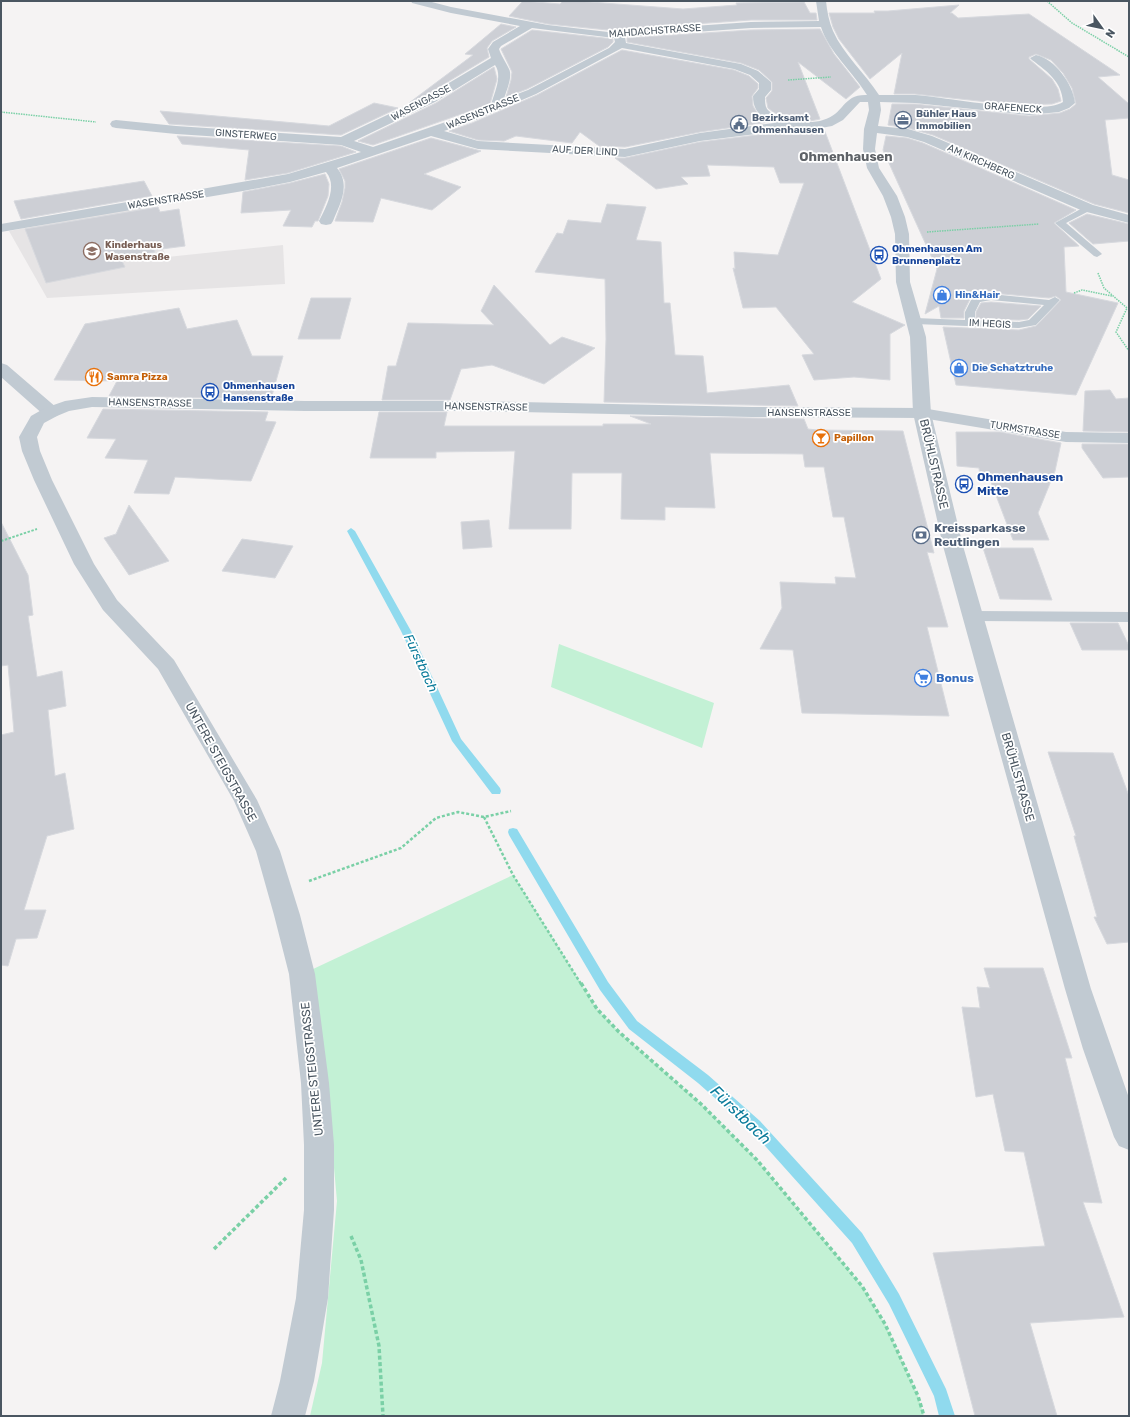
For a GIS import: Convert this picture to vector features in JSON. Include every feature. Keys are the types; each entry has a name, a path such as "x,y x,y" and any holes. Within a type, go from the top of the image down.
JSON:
{"street":[{"name":"MAHDACHSTRASSE","path":"416,1 451,10 620,40 751,25 825,24"},
{"path":"451,10 459,1"},
{"path":"821,1 825,24 835,44 860,74 874,97"},
{"path":"496,107 505,75 504,69 497,59 493,49 497,44 530,24"},
{"path":"620,40 737,66 754,73 765,82"},
{"name":"WASENSTRASSE","path":"1,228 290,178 433,132 496,107 602,56 620,40"},
{"name":"GRAFENECK","path":"874,97 953,102 1033,111 1065,107 1069,103 1069,99 1068,91 1064,84 1054,72 1036,58"},
{"name":"WASENGASSE","path":"343,141 431,99 497,59"},
{"name":"AUF DER LIND","path":"765,82 765,90 758,96 759,105 764,113 784,123 804,125 827,123 843,114 851,101 859,98 874,97"},
{"name":"BRÜHLSTRASSE","path":"874,97 875,110 869,140 870,159 892,201 902,234 903,282 909,306 915,321 918,337 922,413 953,546 1078,989 1129,1137"},
{"name":"AUF DER LIND","path":"433,132 478,145 625,153 700,138 769,129 784,123"},
{"name":"GINSTERWEG","path":"116,124 192,131 343,141 374,152"},
{"name":"AM KIRCHBERG","path":"870,129 908,133 928,139 1088,208 1129,219"},
{"path":"326,221 335,199 338,181 336,173 329,166"},
{"path":"1,368 51,412"},
{"name":"HANSENSTRASSE","path":"51,412 65,406 107,402 305,406 474,406 752,412 922,413"},
{"name":"UNTERE STEIGSTRASSE","path":"51,412 37,420 28,437 31,451 43,480 84,564 110,605 166,665 245,800 268,851 287,915 302,974 315,1083 319,1145 319,1210 312,1298 297,1382 288,1416"},
{"name":"TURMSTRASSE","path":"922,413 1066,437 1129,438"}],"lane":[{"path":"1088,208 1060,223 1097,254"},
{"path":"970,323 970,312 976,300 991,297 1054,302"},
{"name":"IM HEGIS","path":"915,321 1019,325 1032,323 1054,302"},
{"path":"973,616 1129,617"}],"path":[{"path":"1047,1 1072,23 1129,57"},
{"path":"765,82 860,74"},
{"path":"1,112 116,124"},
{"path":"902,234 1060,223"},
{"path":"1097,254 1098,281 1112,296 1127,308 1116,332 1129,351"},
{"path":"1054,302 1082,290 1112,296"},
{"path":"1,541 62,521"},
{"path":"307,882 402,848 436,818 458,812 484,817 511,811"},
{"path":"484,817 513,875 597,1009 619,1032 701,1104 757,1160 794,1202 862,1286 885,1324 918,1396 924,1416"},
{"path":"214,1249 319,1145"},
{"path":"349,1231 361,1260 379,1346 383,1416"}],"shaded area":[{"name":"Kinderhaus Wasenstraße","path":"140,207 167,257 283,245 285,284 47,298 9,231"}],"green space":[{"path":"559,644 714,703 702,748 551,687"},
{"path":"513,875 597,1009 619,1032 701,1104 757,1160 862,1286 885,1324 918,1396 924,1416 310,1416 322,1363 337,1201 323,1046 311,970"}],"building":[{"path":"523,1 560,4 563,1 577,1 683,9 737,5 736,3 804,2 810,13 816,13 817,20 751,20 608,30 548,24 509,16"},
{"path":"959,5 950,13 958,18 1029,14 1120,75 1098,77 1129,104 1129,118 1105,120 1112,175 1129,180 1129,213 1094,204 933,135 908,128 888,125 892,104 915,104 1029,116 1060,113 1070,109 1076,104 1072,88 1063,73 1051,60 1036,54 1029,57 1029,59 1052,79 1058,89 1061,101 1052,104 1015,105 915,94 894,94 902,53 870,79 839,39 833,27 829,13 875,13 874,11"},
{"path":"501,24 516,27 492,41 487,48 489,57 426,95 409,103 473,55 465,54"},
{"path":"820,29 834,54 860,87 846,99 798,62 820,119 810,121 786,118 768,108 766,98 772,91 772,82 759,70 741,63 627,42 627,38 751,30"},
{"path":"532,30 613,39 613,42 608,47 527,89 506,97 512,72 501,49"},
{"path":"622,50 734,70 749,76 758,84 758,88 752,96 753,106 758,114 769,122 700,132 625,147 599,146 580,132 572,143 516,136 504,141 478,140 449,131 472,123 537,95"},
{"path":"494,67 497,79 490,104 373,145 358,141 436,103"},
{"path":"374,103 398,108 341,135 169,124 160,111 329,126"},
{"path":"786,129 824,129 881,279 852,302 905,325 890,334 890,380 854,377 814,380 802,355 814,354 776,307 743,308 733,268 735,269 734,252 778,255 804,183 780,183 774,167 707,165 710,176 681,177 688,184 656,189 615,158 625,158 700,142 773,133"},
{"path":"177,136 341,146 356,152 288,173 245,180 249,150 182,144"},
{"path":"886,136 907,138 923,143 1076,210 1054,223 1079,246 1064,247 1066,292 1118,303 1076,395 956,385 943,327 1019,330 1036,326 1061,300 1056,296 1049,298 991,293 971,297 964,311 964,318 941,318 939,306 925,314 937,269 883,150"},
{"path":"431,138 481,151 424,174 461,187 432,210 381,198 373,222 335,221 345,188 345,181 339,169"},
{"path":"325,174 329,184 328,196 318,221 315,221 312,227 283,226 291,210 241,213 243,192 290,183"},
{"path":"144,181 152,196 21,219 14,201"},
{"path":"607,204 646,207 636,240 661,242 664,303 670,303 675,355 703,356 707,393 789,385 798,406 604,402 606,339 605,279 535,272 557,233 563,234 568,220 601,223"},
{"path":"158,207 160,212 179,209 185,246 154,250 155,252 121,259 125,267 46,283 25,229"},
{"path":"1087,214 1129,224 1129,241 1093,244 1069,223"},
{"path":"494,285 550,345 562,337 595,348 544,384 492,365 461,369 450,400 382,400 388,366 396,366 408,323 494,325 481,311"},
{"path":"311,298 351,298 340,339 298,339"},
{"path":"991,302 1041,306 1028,319 976,319 976,312 981,303"},
{"path":"179,308 187,329 237,320 252,356 283,356 271,399 109,396 117,381 54,380 85,324"},
{"path":"1110,390 1116,399 1129,398 1129,432 1083,431 1085,391"},
{"path":"103,409 268,412 265,421 276,422 251,481 175,477 169,494 134,493 148,460 105,458 116,439 87,438"},
{"path":"379,412 447,412 444,426 603,426 603,424 651,424 630,416 804,419 808,429 903,431 934,553 927,552 948,627 927,627 949,716 802,713 793,650 760,649 782,608 780,582 836,584 835,577 856,578 844,517 833,517 824,467 805,467 803,454 710,453 715,508 665,507 665,520 621,519 622,473 572,473 571,529 509,529 515,451 436,452 436,458 370,458"},
{"path":"956,432 1000,432 1061,443 1055,471 1038,513 1049,540 1013,540 989,477 980,477 979,468 957,466"},
{"path":"1082,444 1129,444 1129,477 1103,478 1082,448"},
{"path":"129,505 169,561 129,575 104,538 116,534"},
{"path":"489,520 492,547 463,549 461,522"},
{"path":"1,522 28,575 33,615 28,616 37,677 62,671 66,706 48,710 55,776 65,773 74,829 47,836 24,910 46,910 37,938 16,939 8,966 1,965 1,735 14,732 8,665 1,666"},
{"path":"242,539 293,546 275,578 222,571"},
{"path":"983,548 1033,548 1052,600 1000,599"},
{"path":"1070,623 1118,623 1129,646 1129,650 1082,650"},
{"path":"1048,752 1113,753 1129,796 1129,942 1107,944 1094,917 1097,917 1074,836 1076,836"},
{"path":"984,968 1043,968 1072,1058 1065,1058 1102,1203 1083,1202 1124,1317 1030,1323 1057,1416 975,1416 933,1253 1045,1246 1024,1152 1005,1151 993,1094 976,1097 962,1007 980,1008 977,987 990,988"}],"waterway":[{"name":"Fürstbach","path":"351,531 406,631 457,741 496,791"},
{"name":"Fürstbach","path":"513,832 604,986 633,1025 703,1079 755,1125 857,1238 894,1299 941,1394 947,1416"}],"place":[{"name":"Bühler Haus Immobilien","path":"903,120"},
{"name":"Bezirksamt Ohmenhausen","path":"739,124"},
{"name":"Kinderhaus Wasenstraße","path":"92,251"},
{"name":"Ohmenhausen Am Brunnenplatz","path":"879,255"},
{"name":"Hin&Hair","path":"942,295"},
{"name":"Die Schatztruhe","path":"959,368"},
{"name":"Samra Pizza","path":"94,377"},
{"name":"Ohmenhausen Hansenstraße","path":"210,392"},
{"name":"Papillon","path":"821,438"},
{"name":"Ohmenhausen Mitte","path":"964,484"},
{"name":"Kreissparkasse Reutlingen","path":"921,535"},
{"name":"Bonus","path":"923,678"}],"district":[{"name":"Ohmenhausen","path":"846,156"}]}
